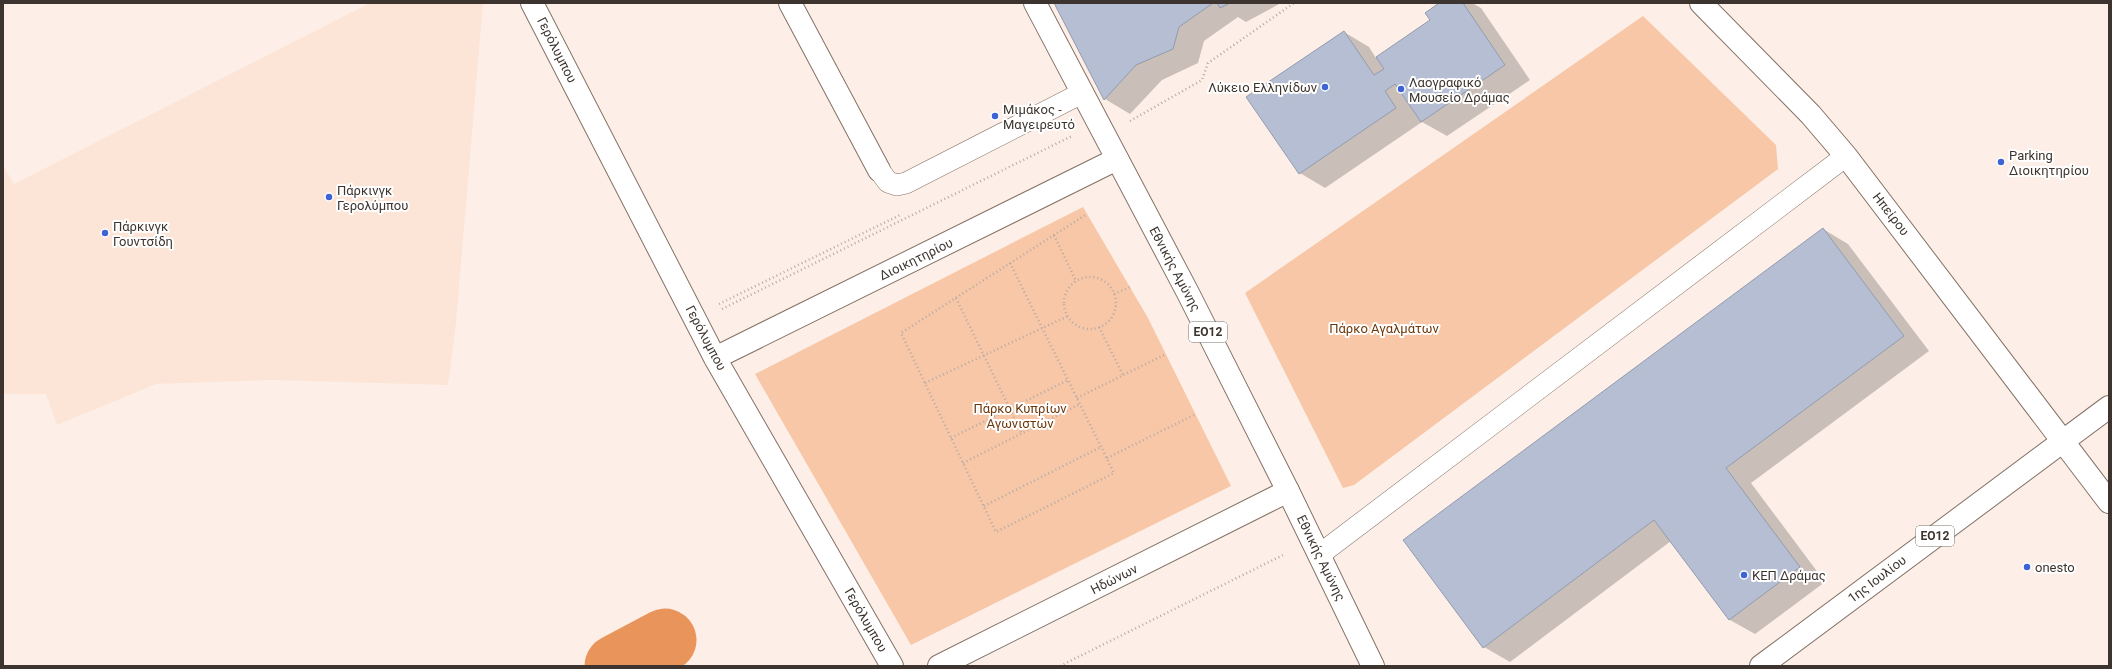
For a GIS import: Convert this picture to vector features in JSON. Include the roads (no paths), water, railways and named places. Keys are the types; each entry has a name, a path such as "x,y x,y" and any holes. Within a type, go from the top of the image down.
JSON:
{"street":[{"name":"Γερόλυμπου","path":"532,3 715,358 892,666"},
{"path":"790,3 879,170"},
{"name":"Εθνικής Αμύνης","path":"1035,3 1188,293 1288,491 1373,666"},
{"name":"Ηπείρου","path":"1701,3 1796,100 1846,156 1929,263 2041,414 2064,440 2109,502"},
{"name":"Διοικητηρίου","path":"715,358 1117,159"},
{"name":"1ης Ιουλίου","path":"1766,664 2109,407"},
{"name":"Ηδώνων","path":"939,666 1288,491"}],"lane":[{"path":"879,170 888,182 897,185 906,183 1082,93"},
{"path":"1316,548 1846,156"}],"waterway":[{"path":"616,666 665,640"}],"place":[{"name":"Λύκειο Ελληνίδων","path":"1325,87"},
{"name":"Λαογραφικό Μουσείο Δράμας","path":"1401,89"},
{"name":"Μιμάκος - Μαγειρευτό","path":"995,116"},
{"name":"Parking Διοικητηρίου","path":"2001,162"},
{"name":"Πάρκινγκ Γερολύμπου","path":"329,197"},
{"name":"Πάρκινγκ Γουντσίδη","path":"105,233"},
{"name":"onesto","path":"2027,567"},
{"name":"ΚΕΠ Δράμας","path":"1744,575"}],"park label":[{"name":"Πάρκο Αγαλμάτων","path":"1384,328"},
{"name":"Πάρκο Κυπρίων Αγωνιστών","path":"1020,416"}]}
